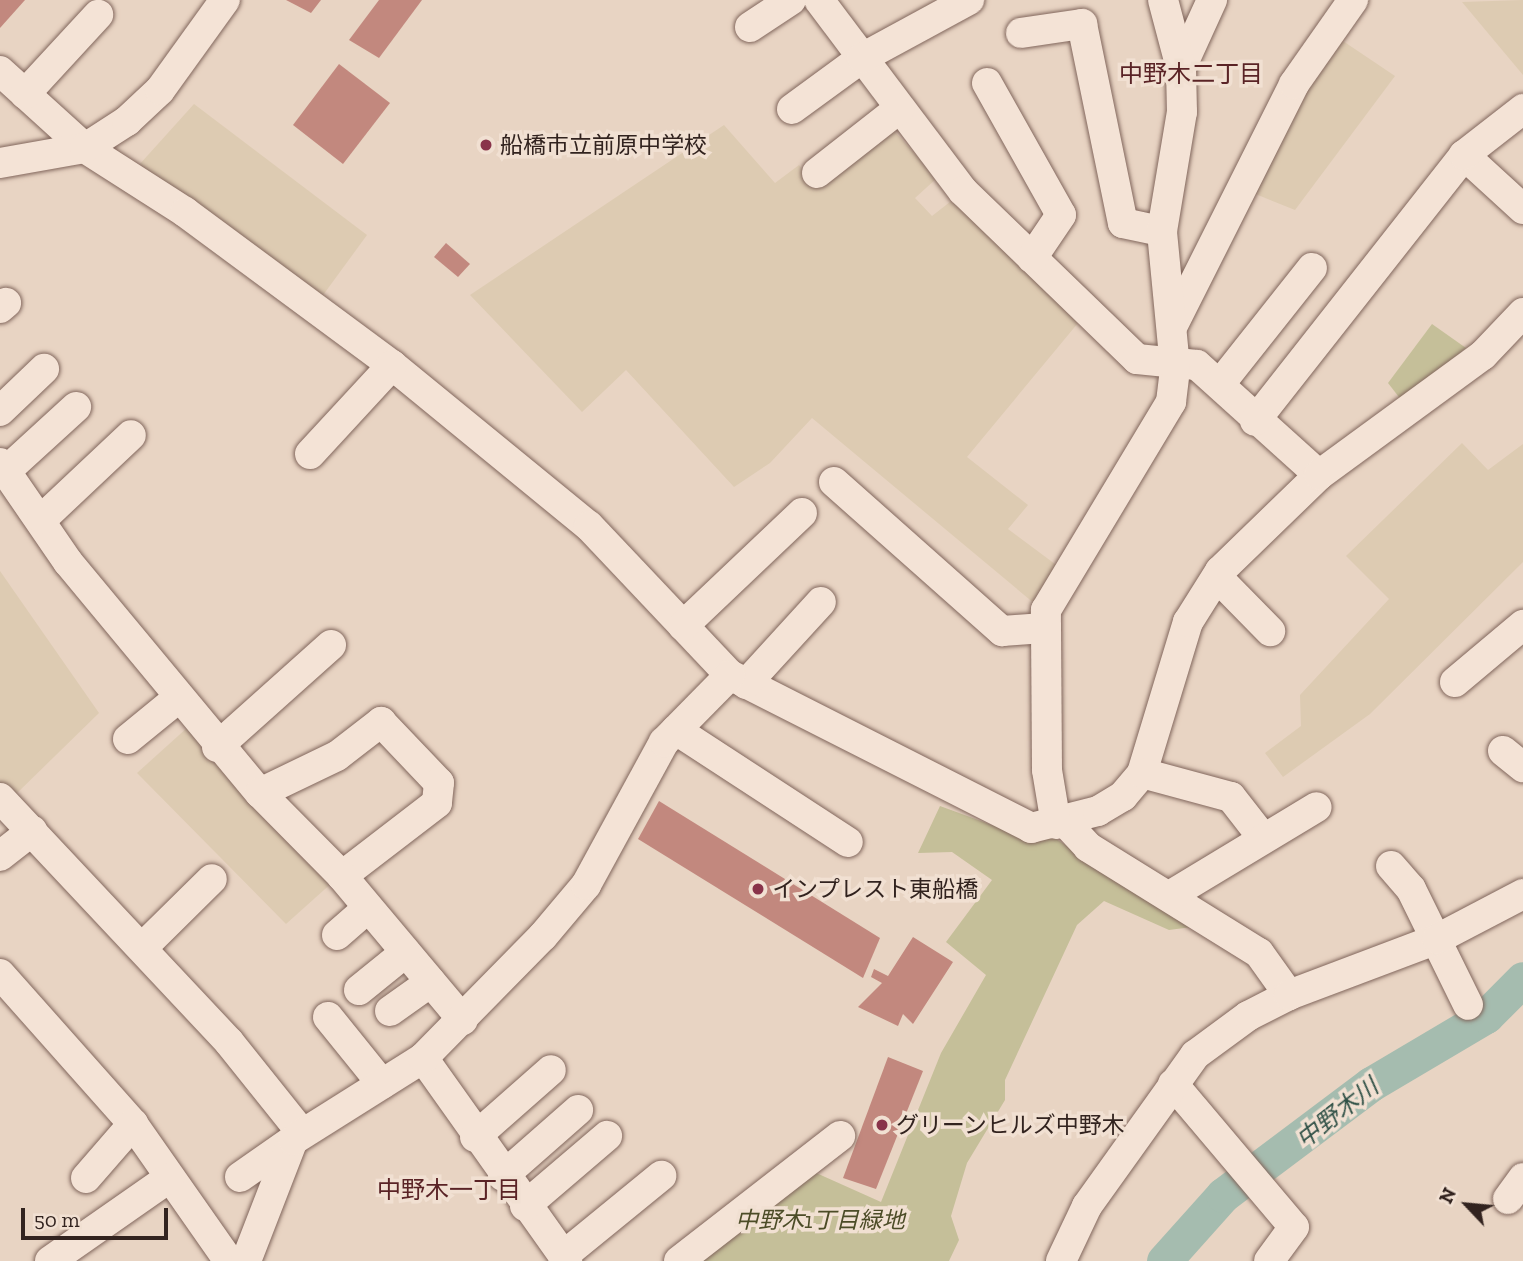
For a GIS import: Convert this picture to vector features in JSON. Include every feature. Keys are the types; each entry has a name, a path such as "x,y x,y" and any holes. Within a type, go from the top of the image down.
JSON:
{"street":[{"path":"0,163 85,148 127,121 160,90 225,0"},
{"path":"750,27 791,0"},
{"path":"819,0 963,191 1137,359 1175,367 1197,365 1220,384 1255,421 1319,475"},
{"path":"792,109 862,58 969,0"},
{"path":"1163,0 1181,68 1182,112 1162,231 1175,367 1171,402 1066,568 1044,628 1047,770 1060,823 1088,847 1171,895 1259,953 1289,995"},
{"path":"1181,68 1212,0"},
{"path":"1172,327 1294,84 1353,0"},
{"path":"25,94 98,15"},
{"path":"1021,33 1082,23 1124,223 1162,231"},
{"path":"0,71 85,148 185,212 392,365 589,526 738,680 1031,828 1060,823 1114,805 1142,773 1188,622 1217,577 1319,475 1483,355 1523,313"},
{"path":"987,83 1061,215 1032,258"},
{"path":"817,173 900,108"},
{"path":"1255,421 1464,155 1523,109"},
{"path":"1464,155 1523,209"},
{"path":"1220,384 1312,268"},
{"path":"310,454 392,365"},
{"path":"0,411 44,369"},
{"path":"76,407 3,467 43,519 68,562 177,699 217,747 341,876 463,1020"},
{"path":"43,519 131,435"},
{"path":"834,482 1002,631 1044,628"},
{"path":"683,626 802,513"},
{"path":"1217,577 1270,631"},
{"path":"240,1177 298,1136 423,1058 463,1020 586,885 676,730 738,680 821,602"},
{"path":"1455,682 1523,625"},
{"path":"217,747 331,645"},
{"path":"128,739 177,699"},
{"path":"260,793 337,756 381,722 439,783 437,803 341,876"},
{"path":"676,730 848,842"},
{"path":"1142,773 1231,797 1263,838"},
{"path":"0,798 142,948 298,1136"},
{"path":"1171,895 1317,807"},
{"path":"0,856 32,831"},
{"path":"1391,866 1437,939 1468,1005"},
{"path":"142,948 212,879"},
{"path":"1072,1255 1173,1084 1195,1055 1289,995 1437,939 1523,894"},
{"path":"337,935 368,908"},
{"path":"359,990 406,952"},
{"path":"0,974 133,1124 169,1178 231,1260 298,1136"},
{"path":"390,1012 431,982"},
{"path":"328,1017 382,1084"},
{"path":"423,1058 475,1137 565,1258 661,1176"},
{"path":"475,1137 551,1070"},
{"path":"1173,1084 1294,1227 1269,1261"},
{"path":"503,1175 578,1110"},
{"path":"86,1178 133,1124"},
{"path":"525,1206 607,1136"},
{"path":"679,1261 840,1136"},
{"path":"50,1261 169,1178"}],"shaded area":[{"path":"1523,0 1523,75 1462,2"},
{"path":"1337,37 1395,76 1295,210 1253,193 1310,72"},
{"path":"194,104 367,235 318,302 139,165"},
{"path":"724,125 775,183 799,165 815,184 894,131 937,178 915,198 932,216 955,198 1083,317 967,457 1028,505 1008,529 1059,567 1041,609 812,418 770,463 734,487 626,370 582,412 470,295"},
{"path":"1462,443 1488,470 1523,444 1523,562 1370,714 1283,777 1265,753 1301,726 1300,695 1389,599 1346,556"},
{"path":"0,571 99,713 12,798 0,786"},
{"path":"188,727 334,881 286,924 137,773"}],"green space":[{"path":"1432,324 1466,348 1402,401 1388,383"},
{"name":"中野木1丁目緑地","path":"940,806 1011,832 1047,833 1192,927 1169,930 1104,901 1077,925 1005,1080 1005,1100 967,1163 951,1216 959,1240 949,1261 699,1261 814,1172 881,1202 941,1053 986,975 946,942 992,880 952,852 918,853"}],"building":[{"path":"0,0 25,0 0,28"},
{"path":"286,0 321,0 311,13"},
{"path":"379,0 422,0 379,58 349,40"},
{"path":"339,64 390,103 343,164 293,125"},
{"path":"446,243 470,264 458,277 434,257"},
{"name":"インプレスト東船橋","path":"659,801 880,938 863,978 638,839"},
{"path":"913,937 953,962 913,1024 903,1014 898,1026 858,1007 882,983 871,977 874,969 888,976"},
{"name":"グリーンヒルズ中野木","path":"888,1057 923,1071 876,1189 843,1178"}],"waterway":[{"name":"中野木川","path":"1164,1261 1223,1195 1371,1084 1486,1016 1523,979"}],"place":[{"name":"船橋市立前原中学校","path":"486,145"},
{"name":"インプレスト東船橋","path":"758,889"},
{"name":"グリーンヒルズ中野木","path":"882,1125"}],"district":[{"name":"中野木二丁目","path":"1191,74"},
{"name":"中野木一丁目","path":"449,1190"}]}
